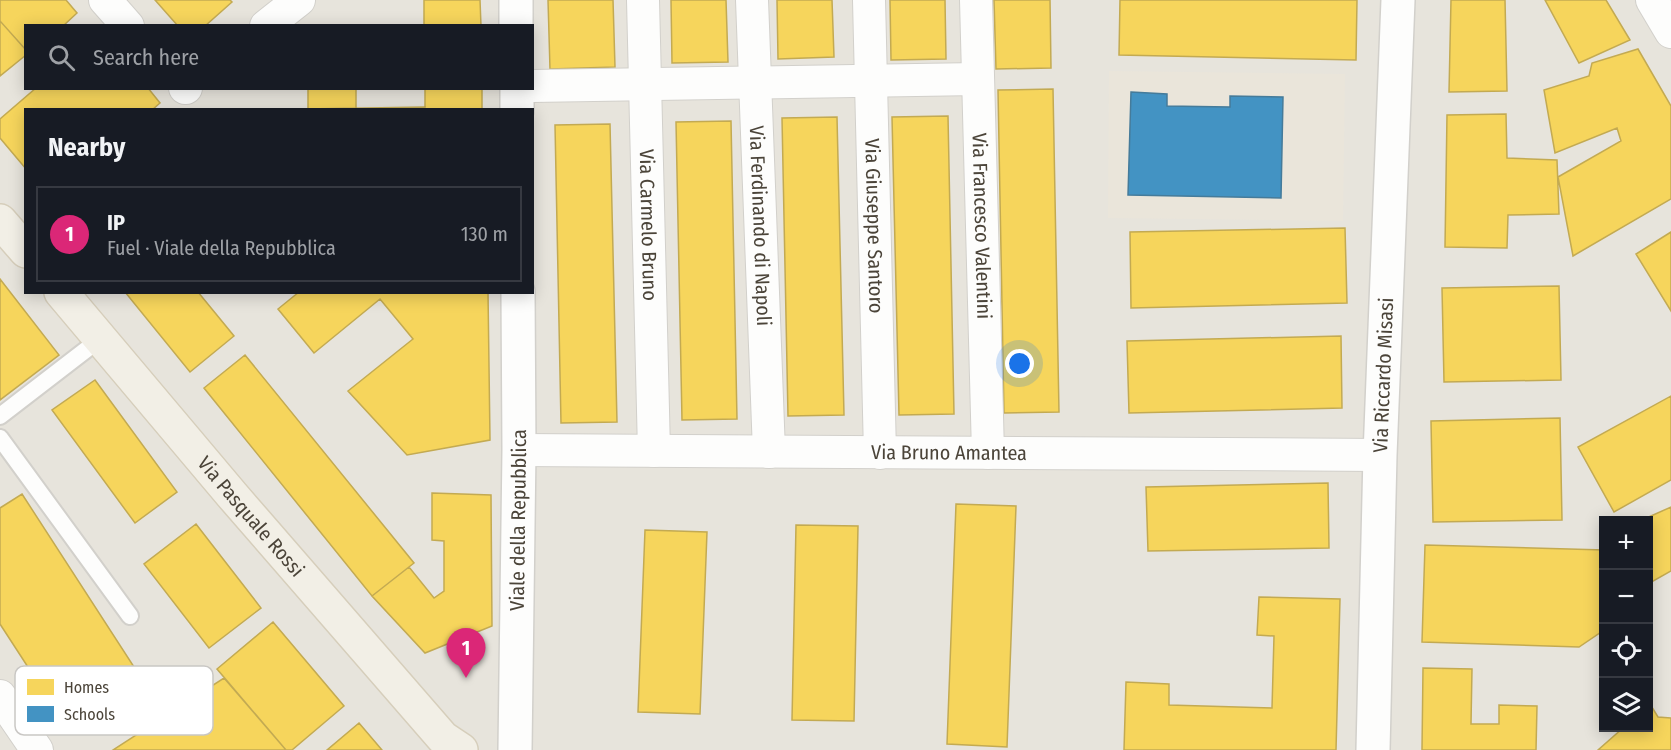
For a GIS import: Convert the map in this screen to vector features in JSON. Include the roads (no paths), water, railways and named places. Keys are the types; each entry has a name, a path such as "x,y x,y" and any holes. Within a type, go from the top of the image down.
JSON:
{"main road":[{"path":"0,221 24,249"},
{"name":"Via Pasquale Rossi","path":"63,294 232,495 450,746"}],"street":[{"path":"105,0 126,24"},
{"path":"269,24 299,0"},
{"path":"516,0 516,24"},
{"name":"Via Carmelo Bruno","path":"643,0 654,451"},
{"name":"Via Ferdinando di Napoli","path":"752,0 769,452"},
{"name":"Via Giuseppe Santoro","path":"869,0 880,453"},
{"name":"Via Francesco Valentini","path":"976,0 988,453"},
{"name":"Via Riccardo Misasi","path":"1373,750 1380,455 1398,0"},
{"path":"1652,0 1671,32"},
{"path":"534,86 978,79"},
{"path":"517,90 517,108"},
{"name":"Viale della Repubblica","path":"515,750 519,450 518,294"},
{"name":"Via Bruno Amantea","path":"519,450 1380,455"},
{"path":"0,696 15,718"},
{"path":"27,735 37,750"}],"lane":[{"path":"0,416 100,339"},
{"path":"0,438 130,616"}],"place":[{"name":"IP","path":"466,678"}]}
